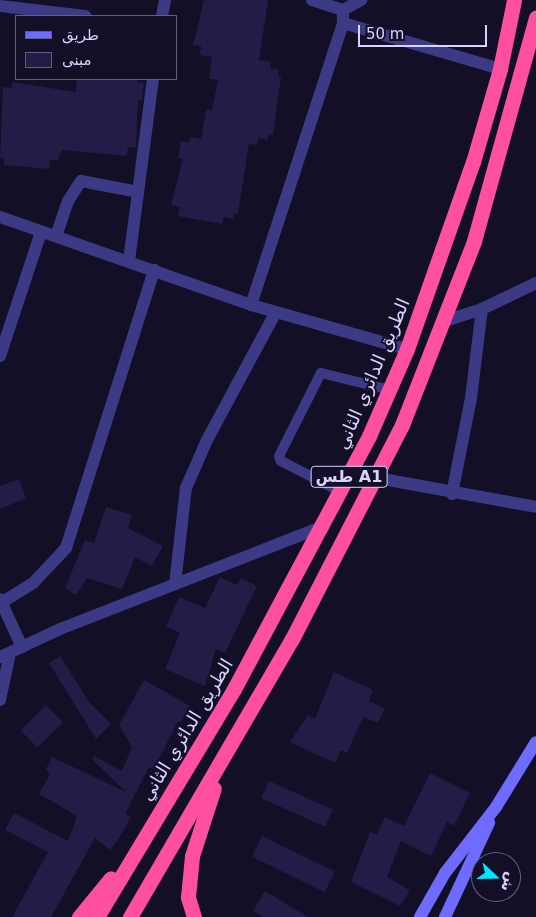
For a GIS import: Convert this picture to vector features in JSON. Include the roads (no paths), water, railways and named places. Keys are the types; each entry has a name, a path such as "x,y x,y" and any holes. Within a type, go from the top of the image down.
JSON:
{"highway":[{"name":"الطريق الدائري الثاني","path":"97,917 234,689 324,525 390,390 407,349 473,162 500,70 514,0"},
{"name":"طس A1","path":"130,917 232,743 377,478 445,321 474,241 536,18"},
{"path":"194,917 188,897 192,856 232,743"},
{"path":"79,917 141,842"}],"main road":[{"path":"420,917 445,873 496,807 536,742"},
{"path":"445,917 463,884 496,807"}],"street":[{"path":"162,15 165,0"},
{"path":"312,0 343,16 500,70"},
{"path":"251,305 343,16 361,0"},
{"path":"0,6 76,15"},
{"path":"129,262 153,80"},
{"path":"56,236 68,201 81,181 138,192"},
{"path":"0,217 251,305 407,349"},
{"path":"0,356 41,232"},
{"path":"0,700 11,652 1,601 34,582 66,548 154,270"},
{"path":"445,321 482,309 536,283"},
{"path":"452,494 471,398 482,309"},
{"path":"175,584 186,488 276,312"},
{"path":"377,478 452,494 536,507"},
{"path":"11,652 324,525"}],"lane":[{"path":"341,492 281,461 279,456 321,373 390,390"}]}
